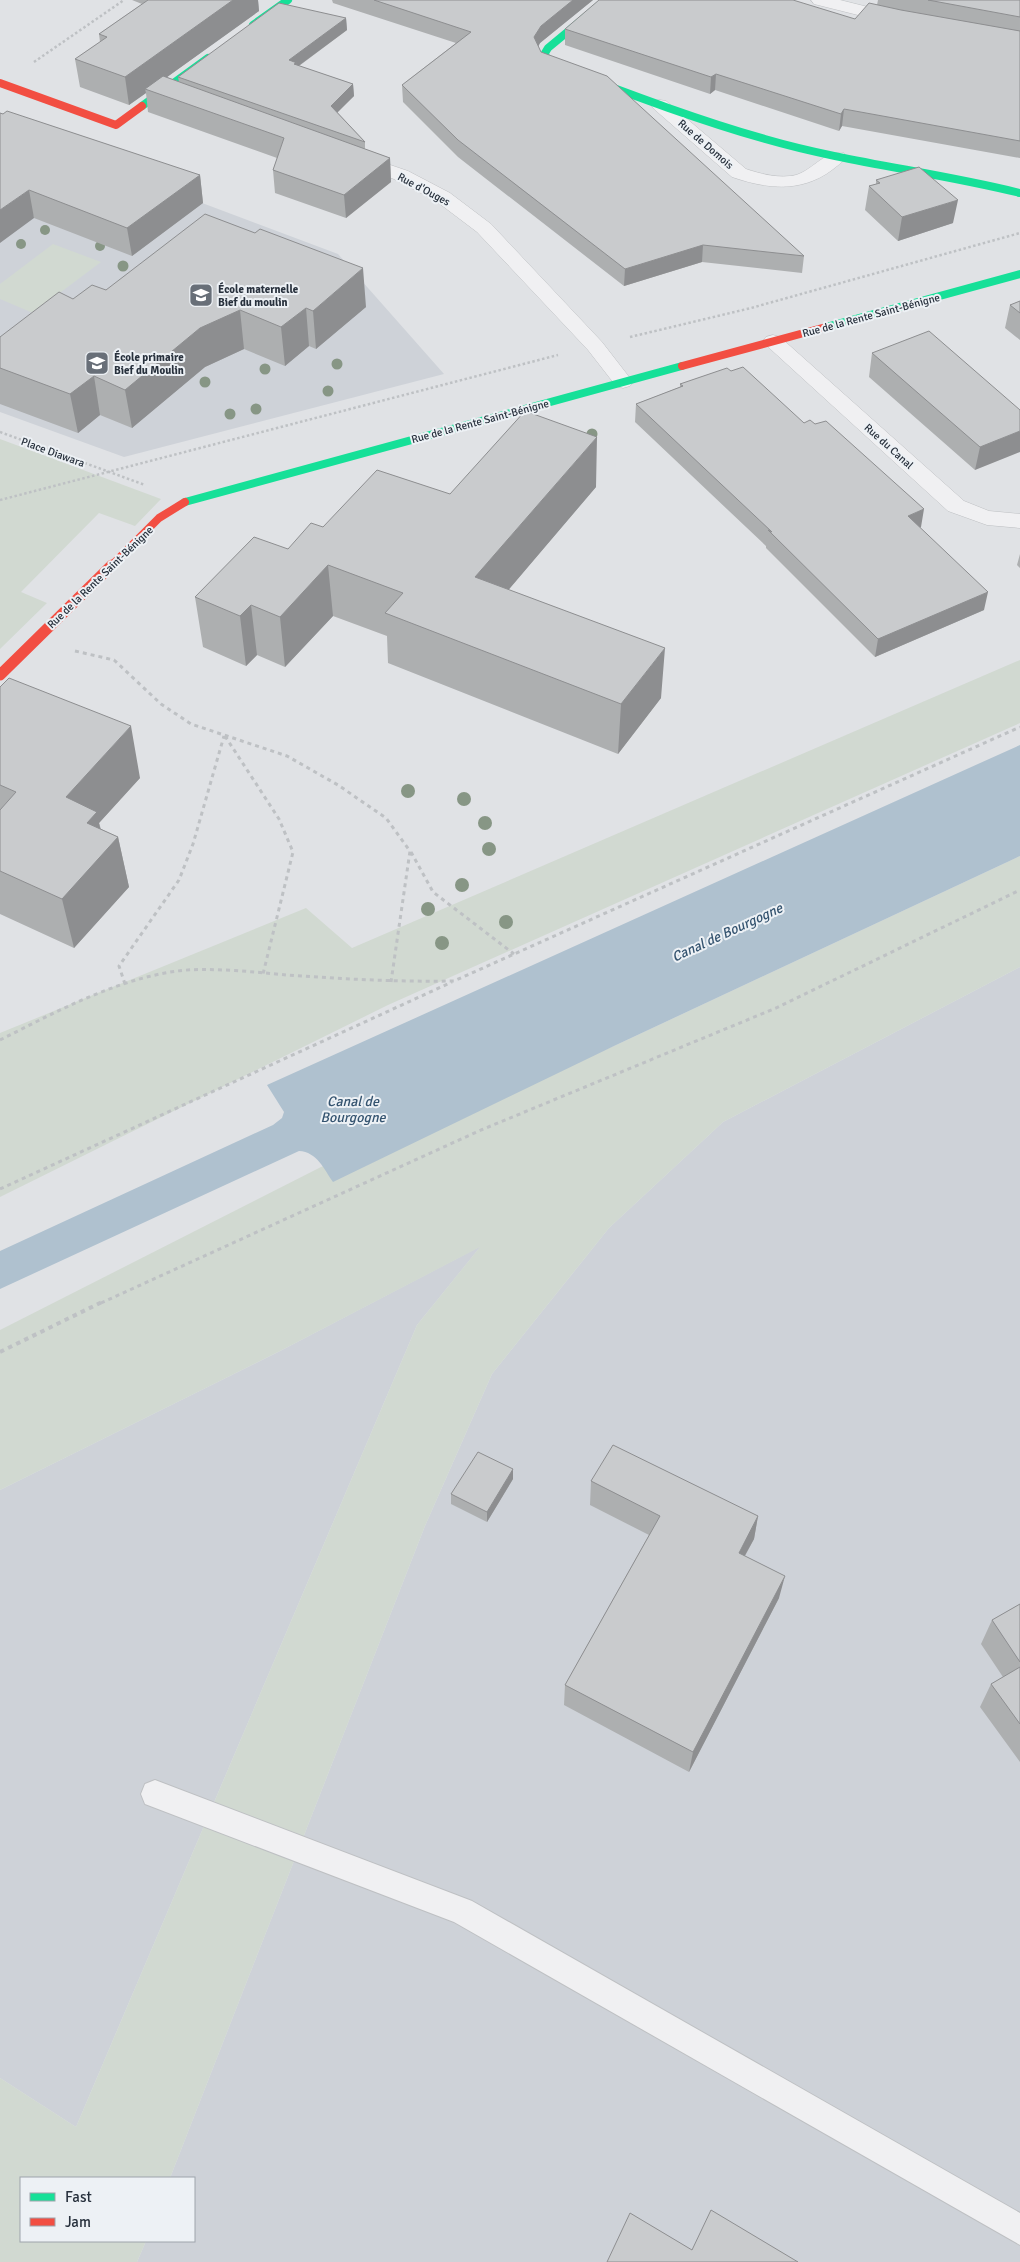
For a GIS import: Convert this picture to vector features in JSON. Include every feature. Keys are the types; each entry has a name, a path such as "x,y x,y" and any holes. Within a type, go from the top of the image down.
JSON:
{"street":[{"path":"241,34 288,0"},
{"name":"Rue de Domois","path":"606,0 548,48 545,53 547,63 660,105 757,136 837,157 1020,193"},
{"path":"827,1 918,24"},
{"path":"1,83 116,125 218,51"},
{"path":"163,90 181,97"},
{"name":"Rue de Domois","path":"660,105 739,173 747,176 762,180 802,180 837,157"},
{"name":"Rue d'Ouges","path":"337,152 401,175 443,197 484,228 595,346 623,382"},
{"name":"Rue de la Rente Saint-Bénigne","path":"0,674 159,518 187,501 773,341 920,303 1020,274"},
{"name":"Rue du Canal","path":"773,341 956,506 978,516 997,521 1020,521"}],"lane":[{"path":"155,1794 462,1911 1020,2230"}],"path":[{"path":"1,83 124,0"},
{"name":"Place Diawara","path":"0,432 187,501"},
{"name":"Place Diawara","path":"0,500 106,471"},
{"path":"33,642 114,660 161,704 191,724 287,756 338,785 386,818 410,851 433,892 514,954"},
{"path":"0,1189 454,981 1020,727"},
{"path":"224,736 279,819 293,852 263,974"},
{"path":"126,984 119,966 179,880 193,844 224,736"},
{"path":"391,982 410,851"},
{"path":"0,1352 133,1287 481,1130 776,1008 1020,890"},
{"path":"0,1040 75,1003 126,984 177,971 235,971 391,982 454,981"}],"shaded area":[{"path":"0,127 338,254 444,374 124,457 0,412"},
{"path":"53,244 101,262 33,313 0,299 0,284"},
{"path":"0,439 161,499 135,526 99,513 21,592 47,603 0,649"},
{"path":"1020,660 1020,723 388,1005 0,1197 0,1033 306,908 352,948"},
{"path":"1020,856 1020,967 723,1122 609,1228 492,1374 425,1526 170,2177 20,2177 20,2242 146,2242 137,2262 0,2262 0,2078 76,2127 417,1325 480,1247 282,1350 0,1490 0,1330 321,1167 614,1046"},
{"path":"1020,967 1020,2262 137,2262 146,2242 195,2242 195,2177 170,2177 425,1526 492,1374 609,1228 723,1122"},
{"path":"481,1246 417,1325 76,2127 0,2078 0,1490 282,1350"}],"water":[{"name":"Canal de Bourgogne","path":"1020,745 1020,856 614,1046 333,1182 311,1154 299,1151 0,1289 0,1251 273,1125 282,1118 284,1112 267,1085"}],"building":[{"path":"148,0 233,0 125,77 75,59 107,37 99,34"},
{"path":"374,0 573,0 541,26 534,37 541,52 607,76 804,256 703,245 625,269 458,140 402,85 471,32"},
{"path":"599,0 793,0 855,19 869,3 1020,31 1020,141 844,109 841,114 716,74 711,77 565,29"},
{"path":"928,0 1020,0 1020,17"},
{"path":"279,3 346,18 289,60 297,63 294,64 353,84 331,106 365,142 178,77"},
{"path":"163,76 390,158 344,195 273,170 284,138 145,89"},
{"path":"7,111 200,175 127,228 29,190 0,210 0,113 3,114"},
{"path":"919,167 958,200 902,217 869,186 880,183 876,180"},
{"path":"205,214 255,233 260,229 363,268 313,311 306,308 281,327 240,310 200,328 125,390 94,376 70,394 0,368 0,337 59,292 73,299 92,285 106,290"},
{"path":"1020,301 1020,313 1010,305"},
{"path":"929,331 1020,410 1020,431 980,447 872,353"},
{"path":"743,367 804,423 810,420 815,424 826,421 924,509 908,516 988,592 878,639 768,530 772,532 636,404 683,386 680,384 727,368 731,371"},
{"path":"525,411 597,437 475,577 665,648 621,704 385,613 403,593 328,565 280,617 251,605 240,616 195,597 254,537 288,549 311,523 323,527 377,470 450,494"},
{"path":"9,678 131,726 66,797 97,812 87,823 118,837 62,899 0,871 0,810 16,792 0,785 0,687"},
{"path":"613,1445 758,1516 739,1553 785,1576 693,1752 565,1685 660,1516 591,1481"},
{"path":"478,1452 513,1469 487,1512 451,1494"},
{"path":"1020,1604 1020,1662 992,1620"},
{"path":"1020,1667 1020,1724 991,1684"},
{"path":"711,2210 798,2262 607,2262 630,2213 692,2250"}],"traffic: fast":[{"path":"253,25 288,0"},
{"path":"606,0 548,48 545,53 547,63 658,104 765,139 837,157 975,182 1020,193"},
{"path":"142,106 208,58"},
{"path":"826,327 1020,274"},
{"path":"185,502 682,366"}],"traffic: jam":[{"path":"0,83 116,125 142,106"},
{"path":"682,366 826,327"},
{"path":"0,675 159,518 185,502"}],"place":[{"name":"École maternelle Bief du moulin","path":"201,295"},
{"name":"École primaire Bief du Moulin","path":"97,363"}]}
